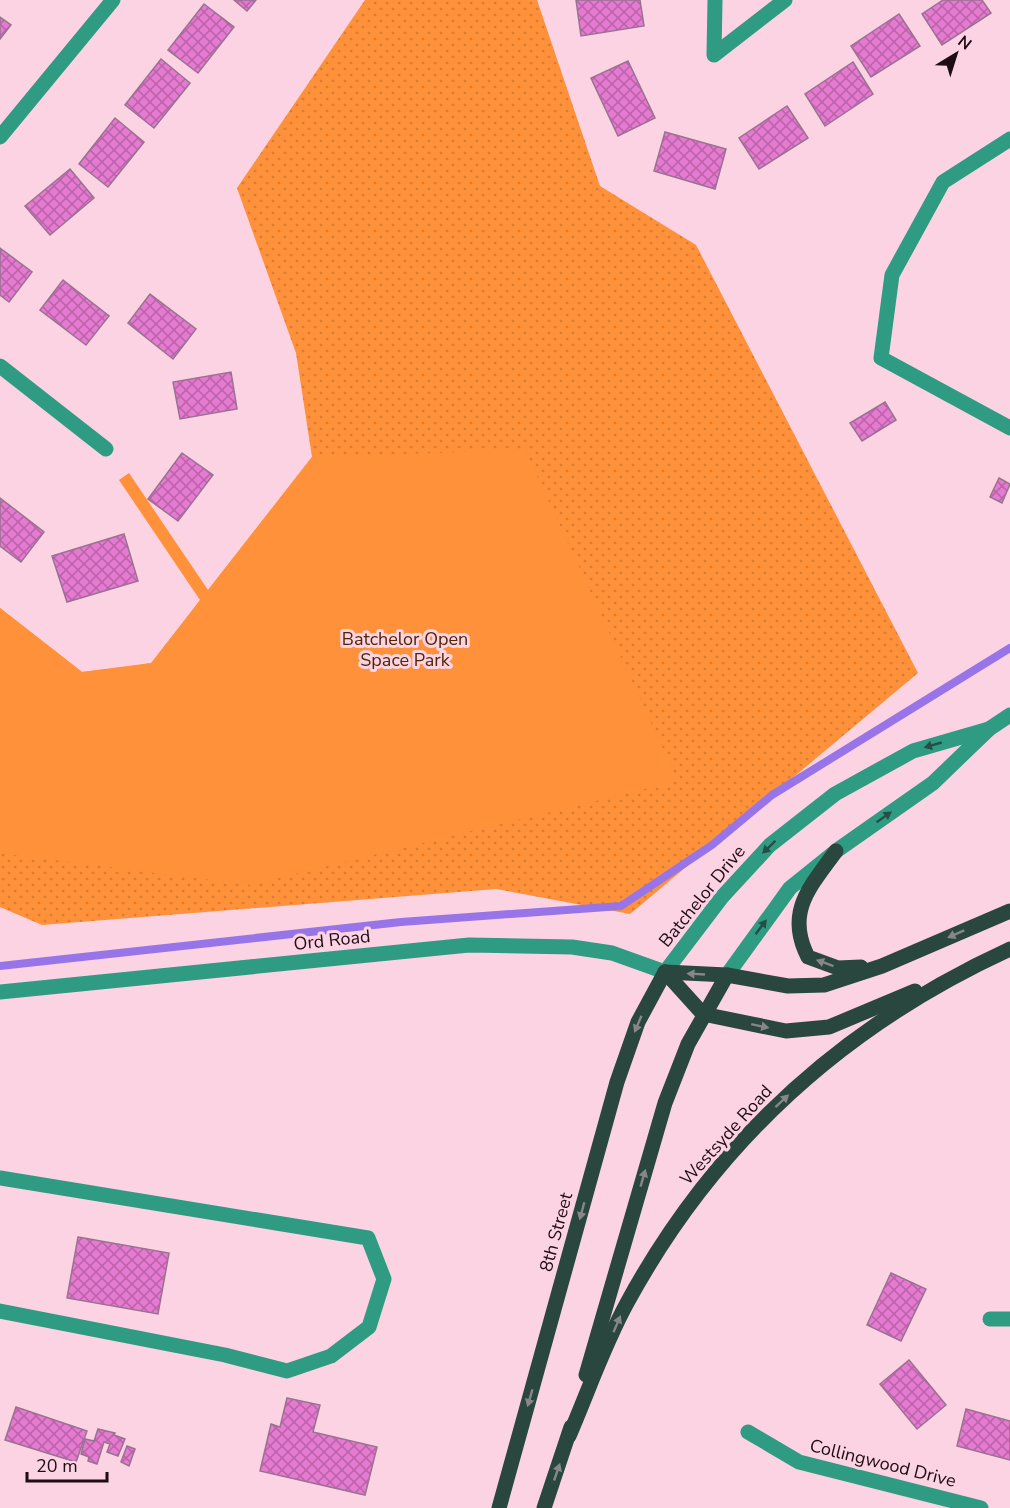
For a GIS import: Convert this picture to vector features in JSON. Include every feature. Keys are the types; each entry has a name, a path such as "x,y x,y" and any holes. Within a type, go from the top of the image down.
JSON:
{"main road":[{"path":"836,851 804,896 798,918 799,939 808,957 838,968 882,966"},
{"path":"665,972 727,975 788,986 824,985 882,966 1010,911"},
{"name":"Westsyde Road","path":"569,1436 626,1304 667,1234 713,1174 764,1118 830,1057 881,1020 965,970 1010,949"},
{"path":"665,972 703,1014 786,1031 830,1027 965,970"},
{"name":"8th Street","path":"499,1508 617,1082 638,1022 665,972"},
{"name":"Batchelor Drive","path":"703,1014 727,975"},
{"path":"544,1508 569,1436 665,1103 688,1044 703,1014"}],"street":[{"path":"0,137 113,0"},
{"path":"715,0 714,55 785,0"},
{"path":"1010,139 943,182 892,275 881,358 1010,428"},
{"path":"0,366 106,450"},
{"name":"Batchelor Drive","path":"727,975 790,888 836,851 933,783 989,729 1010,715"},
{"name":"Batchelor Drive","path":"665,972 722,897 770,845 835,794 913,751 989,729"},
{"name":"Ord Road","path":"0,992 469,945 572,947 612,953 665,972"},
{"path":"0,1178 368,1238 384,1279 369,1327 332,1356 287,1371 225,1355 0,1311"},
{"path":"990,1319 1010,1319"},
{"name":"Collingwood Drive","path":"748,1432 799,1462 981,1508"}],"green space":[{"path":"365,0 537,0 600,186 696,245 918,673 630,914 496,889 42,925 0,907 0,608 82,672 151,663 312,457 296,353 237,188"},
{"name":"Batchelor Open Space Park","path":"525,450 678,781 250,885 0,853 0,608 82,672 151,664 200,600 119,480 129,473 208,590 312,457"}],"building":[{"path":"234,0 256,0 247,11"},
{"path":"576,0 640,0 644,26 581,36"},
{"path":"943,0 982,0 991,13 942,45 922,14"},
{"path":"204,4 234,27 198,73 168,50"},
{"path":"899,14 920,46 871,77 851,46"},
{"path":"0,17 11,25 0,39"},
{"path":"161,59 190,83 154,128 125,105"},
{"path":"628,61 655,118 618,136 591,78"},
{"path":"853,62 873,94 825,126 805,94"},
{"path":"787,106 808,138 759,169 739,138"},
{"path":"115,118 144,142 108,187 79,164"},
{"path":"665,132 726,149 715,189 654,171"},
{"path":"70,169 94,198 50,235 25,206"},
{"path":"0,248 32,272 9,302 0,295"},
{"path":"63,280 109,316 86,345 40,310"},
{"path":"150,294 196,329 173,359 128,323"},
{"path":"231,372 237,409 180,419 173,382"},
{"path":"885,402 896,420 862,441 850,423"},
{"path":"182,453 213,475 178,521 148,499"},
{"path":"999,478 1010,484 1002,503 990,497"},
{"path":"0,498 44,532 21,562 0,546"},
{"path":"124,534 138,581 67,602 52,556"},
{"path":"78,1237 169,1253 158,1314 67,1298"},
{"path":"891,1273 926,1289 901,1341 867,1325"},
{"path":"909,1360 946,1405 917,1429 880,1384"},
{"path":"287,1398 320,1405 313,1432 377,1447 365,1495 260,1471 271,1424 280,1427"},
{"path":"16,1407 87,1431 76,1462 5,1440"},
{"path":"966,1409 1010,1421 1010,1460 957,1446"},
{"path":"98,1429 115,1433 114,1435 125,1439 118,1456 107,1452 110,1444 104,1442 97,1464 88,1461 89,1457 81,1454 85,1439 94,1441"},
{"path":"127,1446 135,1449 129,1466 121,1462"}],"waterway":[{"path":"0,966 401,922 621,906 712,845 772,795 1010,648"}]}
